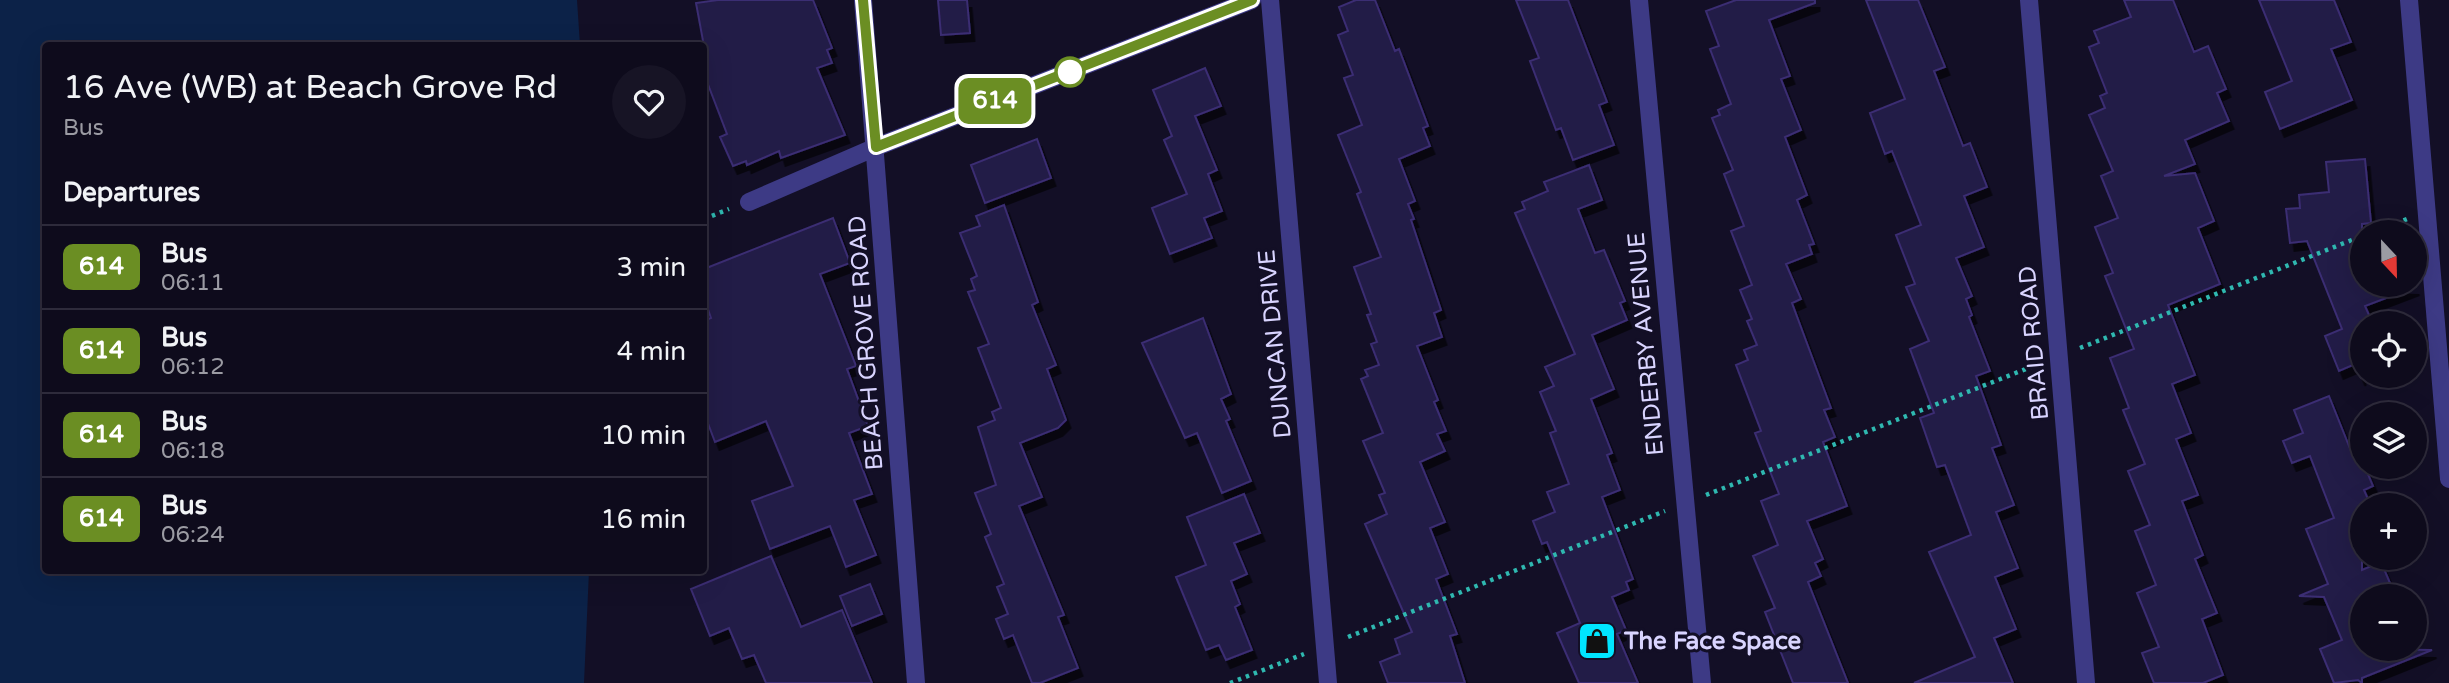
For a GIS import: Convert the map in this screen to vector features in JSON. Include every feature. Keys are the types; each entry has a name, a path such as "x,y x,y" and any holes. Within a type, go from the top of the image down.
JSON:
{"street":[{"name":"BEACH GROVE ROAD","path":"863,0 916,683"},
{"path":"749,202 876,147 1252,0"},
{"name":"DUNCAN DRIVE","path":"1270,0 1328,683"},
{"name":"ENDERBY AVENUE","path":"1639,0 1702,683"},
{"name":"BRAID ROAD","path":"2029,0 2086,683"},
{"path":"2409,0 2449,479"}],"path":[{"path":"2404,220 2427,211"},
{"path":"1230,683 2350,241"}],"water":[{"path":"0,0 577,0 580,42 42,42 42,574 589,574 584,683 0,683"}],"building":[{"path":"718,0 813,0 832,48 827,50 832,63 817,68 845,135 781,158 779,151 747,165 746,161 733,166 720,137 727,134 707,82 707,42 703,42 696,3"},
{"path":"938,0 967,0 970,33 941,35"},
{"path":"1356,0 1375,0 1395,51 1399,49 1428,126 1423,128 1430,146 1399,159 1415,201 1408,204 1414,219 1411,220 1441,310 1434,313 1442,337 1417,346 1438,400 1434,402 1446,431 1437,434 1445,451 1420,462 1445,522 1430,528 1448,574 1436,579 1457,634 1450,636 1465,683 1388,683 1380,662 1400,654 1395,639 1412,632 1365,524 1387,514 1379,495 1385,493 1363,441 1383,433 1361,379 1368,376 1365,370 1379,365 1371,344 1377,342 1367,315 1371,314 1354,267 1381,257 1357,194 1361,192 1338,135 1362,125 1344,78 1353,75 1338,35 1348,31 1339,7"},
{"path":"1516,0 1568,0 1607,102 1599,105 1614,145 1573,160 1561,128 1556,130 1530,61 1539,58"},
{"path":"1736,0 1815,0 1815,3 1769,20 1790,76 1781,79 1801,130 1785,137 1807,195 1797,200 1814,244 1809,245 1812,254 1786,264 1801,299 1792,303 1831,408 1824,410 1835,437 1823,442 1847,506 1807,521 1823,559 1815,563 1821,576 1808,582 1848,683 1793,683 1765,612 1775,608 1753,556 1778,545 1761,501 1779,494 1755,433 1761,431 1736,365 1748,360 1744,350 1757,345 1747,321 1752,319 1740,290 1752,285 1731,231 1744,226 1724,174 1733,170 1712,118 1720,115 1718,110 1731,104 1710,49 1719,46 1706,11"},
{"path":"1866,0 1918,0 1945,67 1934,71 1963,146 1970,143 1987,187 1964,196 1984,247 1956,258 1972,296 1966,299 1972,315 1969,317 1990,371 1976,376 2001,445 1992,448 2014,505 1996,512 2018,568 1995,577 2016,629 1994,638 2013,683 1914,683 1975,657 1929,552 1971,535 1945,465 1937,467 1920,418 1934,413 1910,349 1929,341 1906,287 1915,284 1896,235 1921,225 1892,151 1885,154 1870,113 1905,99"},
{"path":"2124,0 2173,0 2194,52 2208,46 2226,89 2217,93 2229,121 2185,140 2195,164 2164,176 2195,173 2214,221 2198,228 2220,284 2168,305 2195,375 2172,384 2191,433 2176,439 2198,495 2182,501 2203,555 2195,559 2217,613 2202,619 2223,675 2203,683 2154,683 2142,653 2159,647 2137,593 2156,585 2135,531 2150,525 2128,471 2145,464 2123,410 2129,408 2110,358 2134,349 2105,276 2113,273 2095,227 2118,218 2101,176 2113,171 2089,115 2105,108 2100,96 2107,93 2089,47 2099,43 2094,31 2131,17"},
{"path":"2259,0 2334,0 2351,42 2331,49 2352,100 2280,129 2265,92 2292,81"},
{"path":"1205,68 1221,106 1195,116 1217,170 1208,174 1222,211 1204,218 1212,238 1170,254 1152,208 1187,194 1164,140 1172,136 1153,90"},
{"path":"1037,139 1051,178 985,203 971,165"},
{"path":"2365,159 2371,220 2350,220 2350,298 2386,298 2365,306 2367,311 2350,311 2350,366 2339,371 2325,336 2342,329 2307,241 2290,243 2286,209 2300,208 2299,195 2329,192 2326,162"},
{"path":"1589,165 1602,200 1578,209 1595,253 1604,250 1625,301 1620,303 1627,320 1592,335 1614,389 1591,399 1612,453 1607,455 1620,490 1602,497 1633,579 1626,582 1629,590 1612,597 1626,630 1617,634 1638,683 1579,683 1557,633 1580,623 1547,542 1542,544 1533,521 1555,512 1547,492 1569,484 1550,433 1556,431 1540,392 1554,386 1545,367 1575,354 1515,213 1525,209 1522,202 1548,191 1544,182"},
{"path":"1004,205 1038,302 1032,305 1056,365 1047,369 1066,420 1058,428 1020,443 1042,497 1019,506 1064,615 1058,617 1078,668 1040,683 1032,683 1013,635 1004,639 996,619 1008,614 997,587 1004,584 985,537 991,534 975,493 996,485 978,427 995,420 992,412 1001,408 978,348 989,344 968,292 975,290 971,279 977,276 960,233 980,226 976,216"},
{"path":"833,218 850,263 820,274 856,366 847,369 868,426 849,433 872,494 854,500 876,555 846,567 830,526 770,549 752,501 793,486 766,421 715,442 707,421 707,320 711,318 707,307 707,268"},
{"path":"1203,318 1231,394 1221,399 1230,419 1226,421 1251,481 1222,493 1197,433 1185,438 1142,343"},
{"path":"2329,396 2350,448 2350,479 2370,479 2373,486 2364,490 2365,493 2350,493 2350,570 2384,570 2390,584 2350,584 2350,661 2404,661 2362,678 2362,683 2358,680 2334,683 2320,649 2342,640 2324,597 2299,596 2328,584 2306,529 2334,518 2310,456 2292,463 2283,441 2303,433 2294,410"},
{"path":"1244,494 1260,533 1234,543 1247,574 1231,581 1240,604 1235,607 1252,650 1226,660 1219,645 1206,650 1176,577 1206,565 1187,517"},
{"path":"771,556 801,627 842,610 872,683 766,683 754,655 742,659 729,628 710,636 691,589"},
{"path":"870,584 882,614 852,626 840,596"}],"bus line":[{"name":"614","path":"863,0 876,147 1252,0"}],"place":[{"name":"The Face Space","path":"1597,641"}]}
